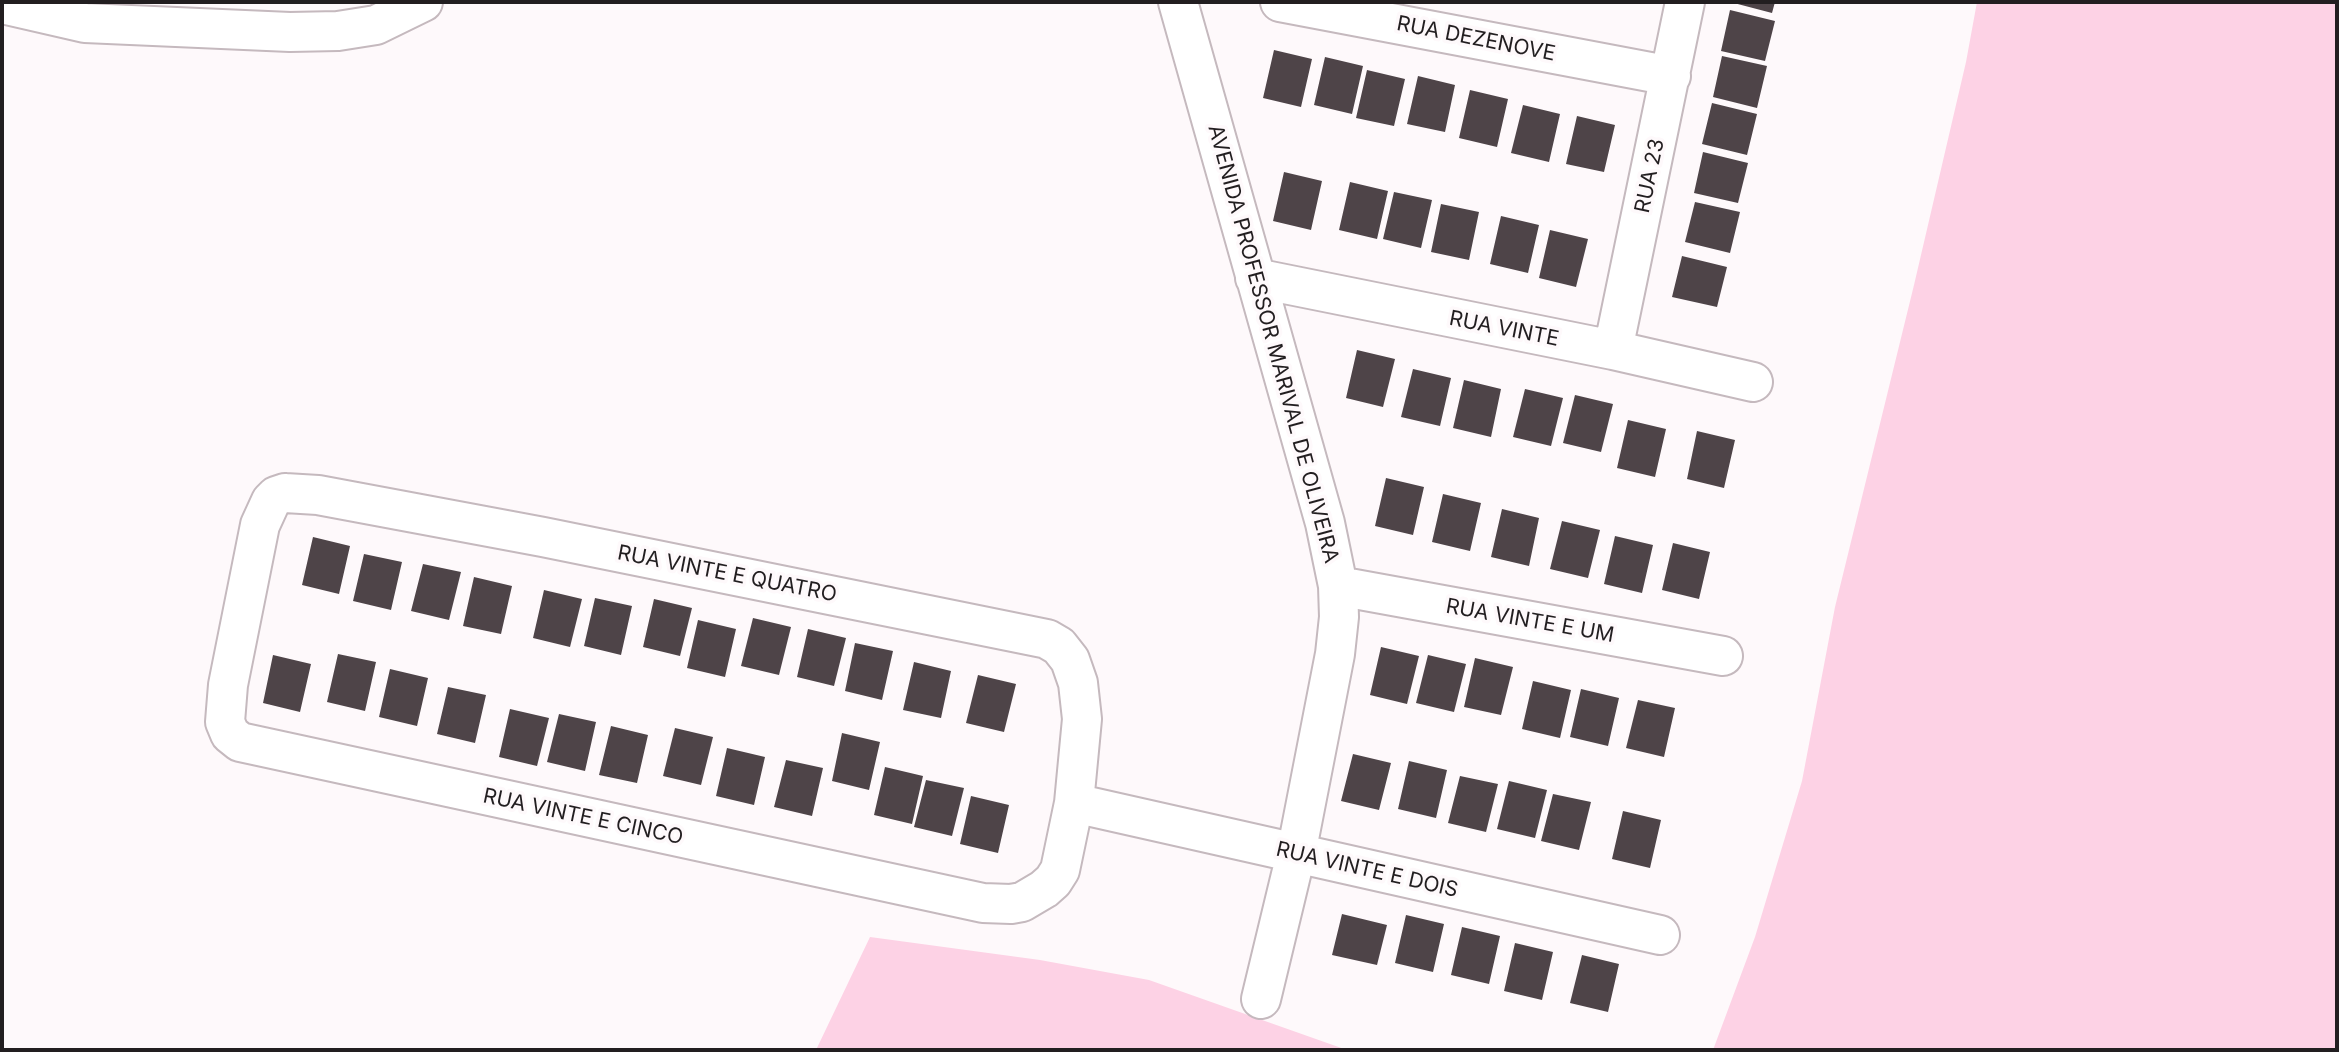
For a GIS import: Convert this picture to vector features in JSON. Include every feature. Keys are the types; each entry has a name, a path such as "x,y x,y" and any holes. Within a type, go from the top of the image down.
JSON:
{"street":[{"path":"2,4 85,23 164,15 338,31 376,25 423,2"},
{"name":"AVENIDA PROFESSOR MARIVAL DE OLIVEIRA","path":"1178,2 1325,523 1338,586 1339,617 1335,654 1296,854 1261,999"},
{"name":"RUA DEZENOVE","path":"1280,2 1671,76"},
{"name":"RUA 23","path":"1613,350 1685,2"},
{"name":"RUA VINTE","path":"1255,278 1613,350 1753,382"},
{"name":"RUA VINTE E QUATRO","path":"257,536 267,507 276,496 285,492 301,493 517,532 1037,635 1059,646 1070,660 1078,683 1082,719 1074,803"},
{"name":"RUA VINTE E CINCO","path":"257,536 228,685 225,715 230,734 247,745 983,903 1022,902 1054,881 1064,857 1074,803"},
{"name":"RUA VINTE E UM","path":"1338,586 1723,656"},
{"name":"RUA VINTE E DOIS","path":"1074,803 1660,935"}],"shaded area":[{"path":"1977,2 2337,2 2337,1050 1713,1050 1755,937 1802,781 1835,607 1914,285 1966,62"},
{"path":"870,937 1040,960 1149,980 1347,1050 816,1050"}],"building":[{"path":"1730,2 1775,2 1772,13"},
{"path":"1730,10 1775,21 1765,61 1721,51"},
{"path":"1274,50 1312,59 1301,107 1263,98"},
{"path":"1722,56 1767,66 1757,108 1713,97"},
{"path":"1325,57 1363,66 1352,114 1314,105"},
{"path":"1367,70 1405,79 1394,126 1356,118"},
{"path":"1418,76 1455,85 1445,132 1407,124"},
{"path":"1470,90 1508,99 1497,147 1459,138"},
{"path":"1712,103 1757,114 1747,155 1702,144"},
{"path":"1523,105 1560,114 1549,162 1511,153"},
{"path":"1577,116 1615,125 1604,172 1566,164"},
{"path":"1703,152 1748,163 1738,203 1694,193"},
{"path":"1284,172 1322,181 1311,230 1273,221"},
{"path":"1350,182 1388,191 1377,239 1339,230"},
{"path":"1394,192 1432,200 1421,248 1383,239"},
{"path":"1695,202 1740,212 1730,253 1685,242"},
{"path":"1441,204 1479,212 1469,260 1431,252"},
{"path":"1501,216 1539,225 1528,273 1490,264"},
{"path":"1550,230 1588,239 1576,287 1539,278"},
{"path":"1682,256 1727,267 1717,307 1672,297"},
{"path":"1357,350 1395,359 1383,407 1346,398"},
{"path":"1413,369 1451,378 1440,426 1401,417"},
{"path":"1464,380 1501,389 1491,437 1453,428"},
{"path":"1525,389 1563,398 1551,446 1513,437"},
{"path":"1575,395 1613,404 1601,452 1563,443"},
{"path":"1628,420 1666,429 1655,477 1617,468"},
{"path":"1697,431 1735,440 1724,488 1687,479"},
{"path":"1386,478 1424,487 1413,535 1375,526"},
{"path":"1443,494 1481,503 1470,551 1432,542"},
{"path":"1502,509 1539,518 1529,566 1491,557"},
{"path":"1562,521 1600,530 1588,578 1550,569"},
{"path":"1615,536 1653,545 1642,593 1604,584"},
{"path":"313,537 350,546 339,594 302,585"},
{"path":"1673,543 1710,552 1699,599 1662,590"},
{"path":"364,554 402,562 391,610 353,601"},
{"path":"423,564 461,572 449,620 411,611"},
{"path":"474,577 512,586 501,634 463,626"},
{"path":"544,590 582,599 570,647 533,638"},
{"path":"595,598 632,606 621,655 584,646"},
{"path":"654,599 692,608 680,656 643,647"},
{"path":"753,618 791,627 779,675 741,666"},
{"path":"698,620 736,629 725,677 687,668"},
{"path":"808,629 846,638 834,686 797,677"},
{"path":"855,643 893,651 882,700 845,691"},
{"path":"1381,647 1419,656 1407,704 1370,695"},
{"path":"338,654 376,662 365,711 327,702"},
{"path":"273,655 311,664 300,712 263,703"},
{"path":"1428,655 1466,664 1454,712 1416,703"},
{"path":"1475,658 1513,667 1501,715 1464,707"},
{"path":"914,662 951,671 941,718 903,710"},
{"path":"390,669 428,678 417,726 379,717"},
{"path":"978,675 1016,684 1004,732 966,723"},
{"path":"1533,681 1571,690 1560,738 1522,729"},
{"path":"448,687 486,695 475,743 437,734"},
{"path":"1581,689 1619,698 1608,746 1570,737"},
{"path":"1638,700 1675,708 1664,757 1626,748"},
{"path":"510,709 549,718 537,766 499,757"},
{"path":"559,714 596,722 585,771 547,762"},
{"path":"611,726 648,735 637,783 599,775"},
{"path":"675,728 713,737 701,785 663,776"},
{"path":"842,733 880,742 869,790 832,781"},
{"path":"727,748 765,757 754,805 716,796"},
{"path":"1353,754 1391,763 1379,810 1341,801"},
{"path":"786,760 823,768 812,816 774,807"},
{"path":"1409,761 1447,770 1436,818 1398,809"},
{"path":"885,767 923,776 912,824 874,815"},
{"path":"1460,776 1498,784 1486,832 1448,823"},
{"path":"926,780 964,788 952,836 914,827"},
{"path":"1509,781 1547,790 1535,838 1497,829"},
{"path":"1553,794 1591,802 1579,850 1541,841"},
{"path":"971,796 1009,805 998,853 960,844"},
{"path":"1623,811 1661,820 1650,868 1612,859"},
{"path":"1342,914 1387,925 1377,965 1332,955"},
{"path":"1406,915 1444,924 1433,972 1395,963"},
{"path":"1462,927 1500,936 1489,984 1451,975"},
{"path":"1515,943 1553,952 1542,1000 1504,991"},
{"path":"1582,955 1619,964 1608,1012 1570,1003"}]}
